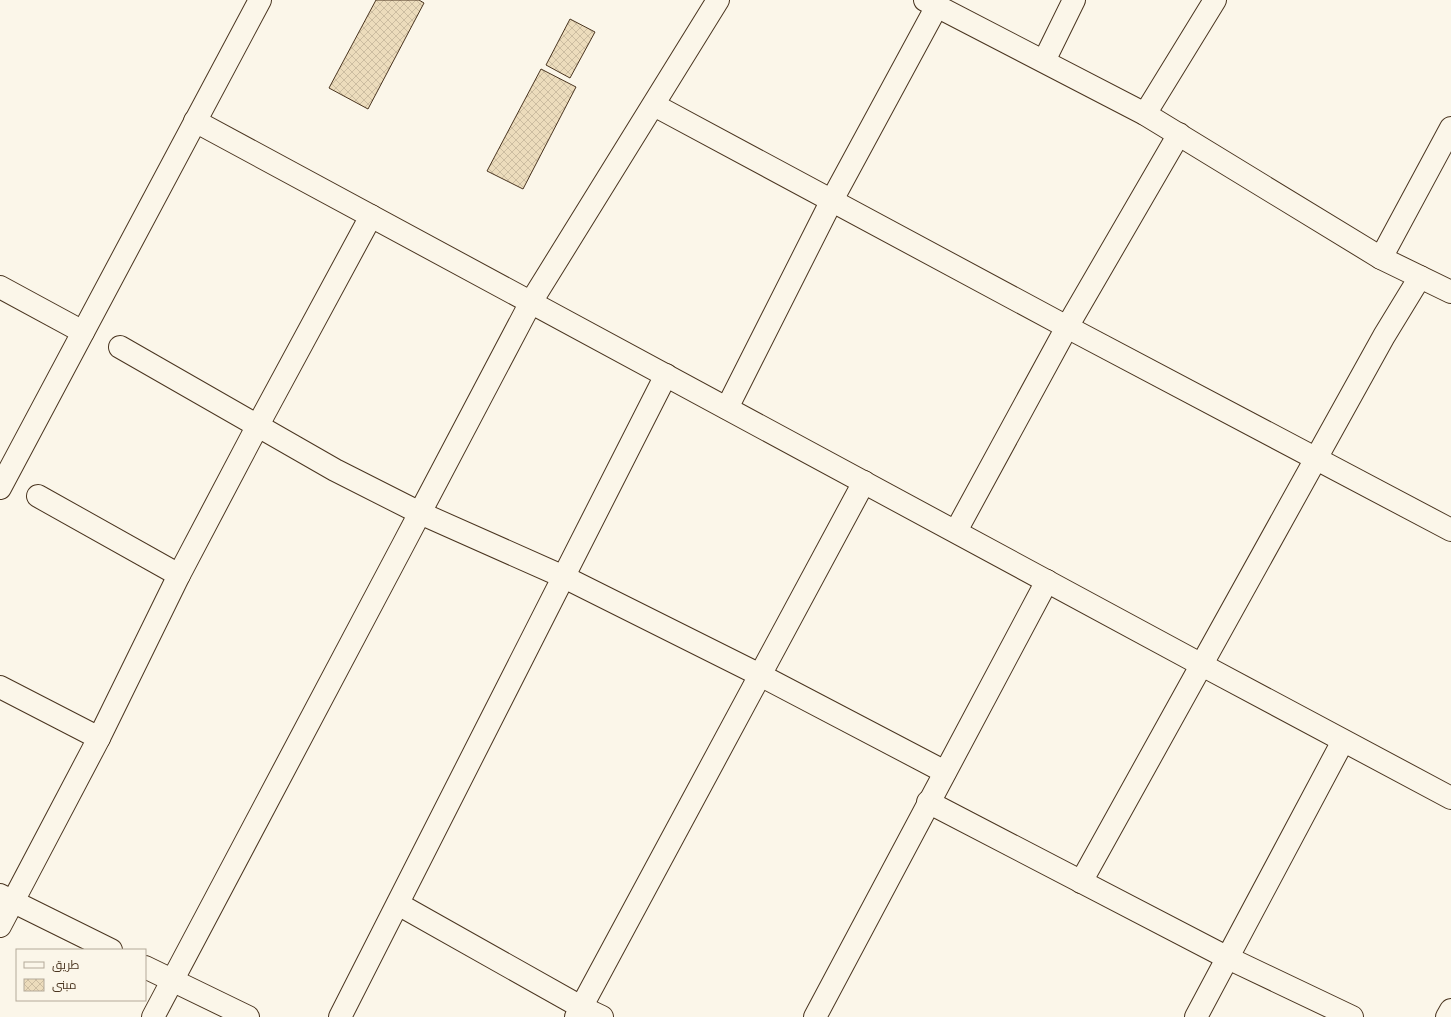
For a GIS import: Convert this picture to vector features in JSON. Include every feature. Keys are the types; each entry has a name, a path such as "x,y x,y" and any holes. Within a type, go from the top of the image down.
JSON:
{"street":[{"path":"0,488 260,0"},
{"path":"153,1017 531,302 718,0"},
{"path":"1044,61 1074,0"},
{"path":"1145,114 1214,0"},
{"path":"727,408 931,3 1145,114 1381,258 1451,292"},
{"path":"654,105 1067,327 1451,530"},
{"path":"195,121 1451,798"},
{"path":"1381,258 1451,128"},
{"path":"956,531 1067,327 1179,134"},
{"path":"0,926 6,898 99,738 179,575 371,216"},
{"path":"1081,882 1384,336 1420,277"},
{"path":"0,287 83,332"},
{"path":"120,347 335,470 420,512 564,577 760,675 945,772"},
{"path":"340,1017 666,375"},
{"path":"579,1012 864,482"},
{"path":"38,496 179,575"},
{"path":"815,1017 928,802 1047,581"},
{"path":"0,687 99,738"},
{"path":"1196,1017 1343,741"},
{"path":"928,802 1228,958 1352,1017"},
{"path":"6,898 109,949"},
{"path":"398,904 579,1012 602,1017"},
{"path":"146,967 248,1017"},
{"path":"1447,1017 1451,1010"}],"building":[{"path":"376,0 419,0 424,3 368,109 329,88"},
{"path":"570,19 595,32 570,78 546,65"},
{"path":"541,69 576,87 523,189 487,171"}]}
